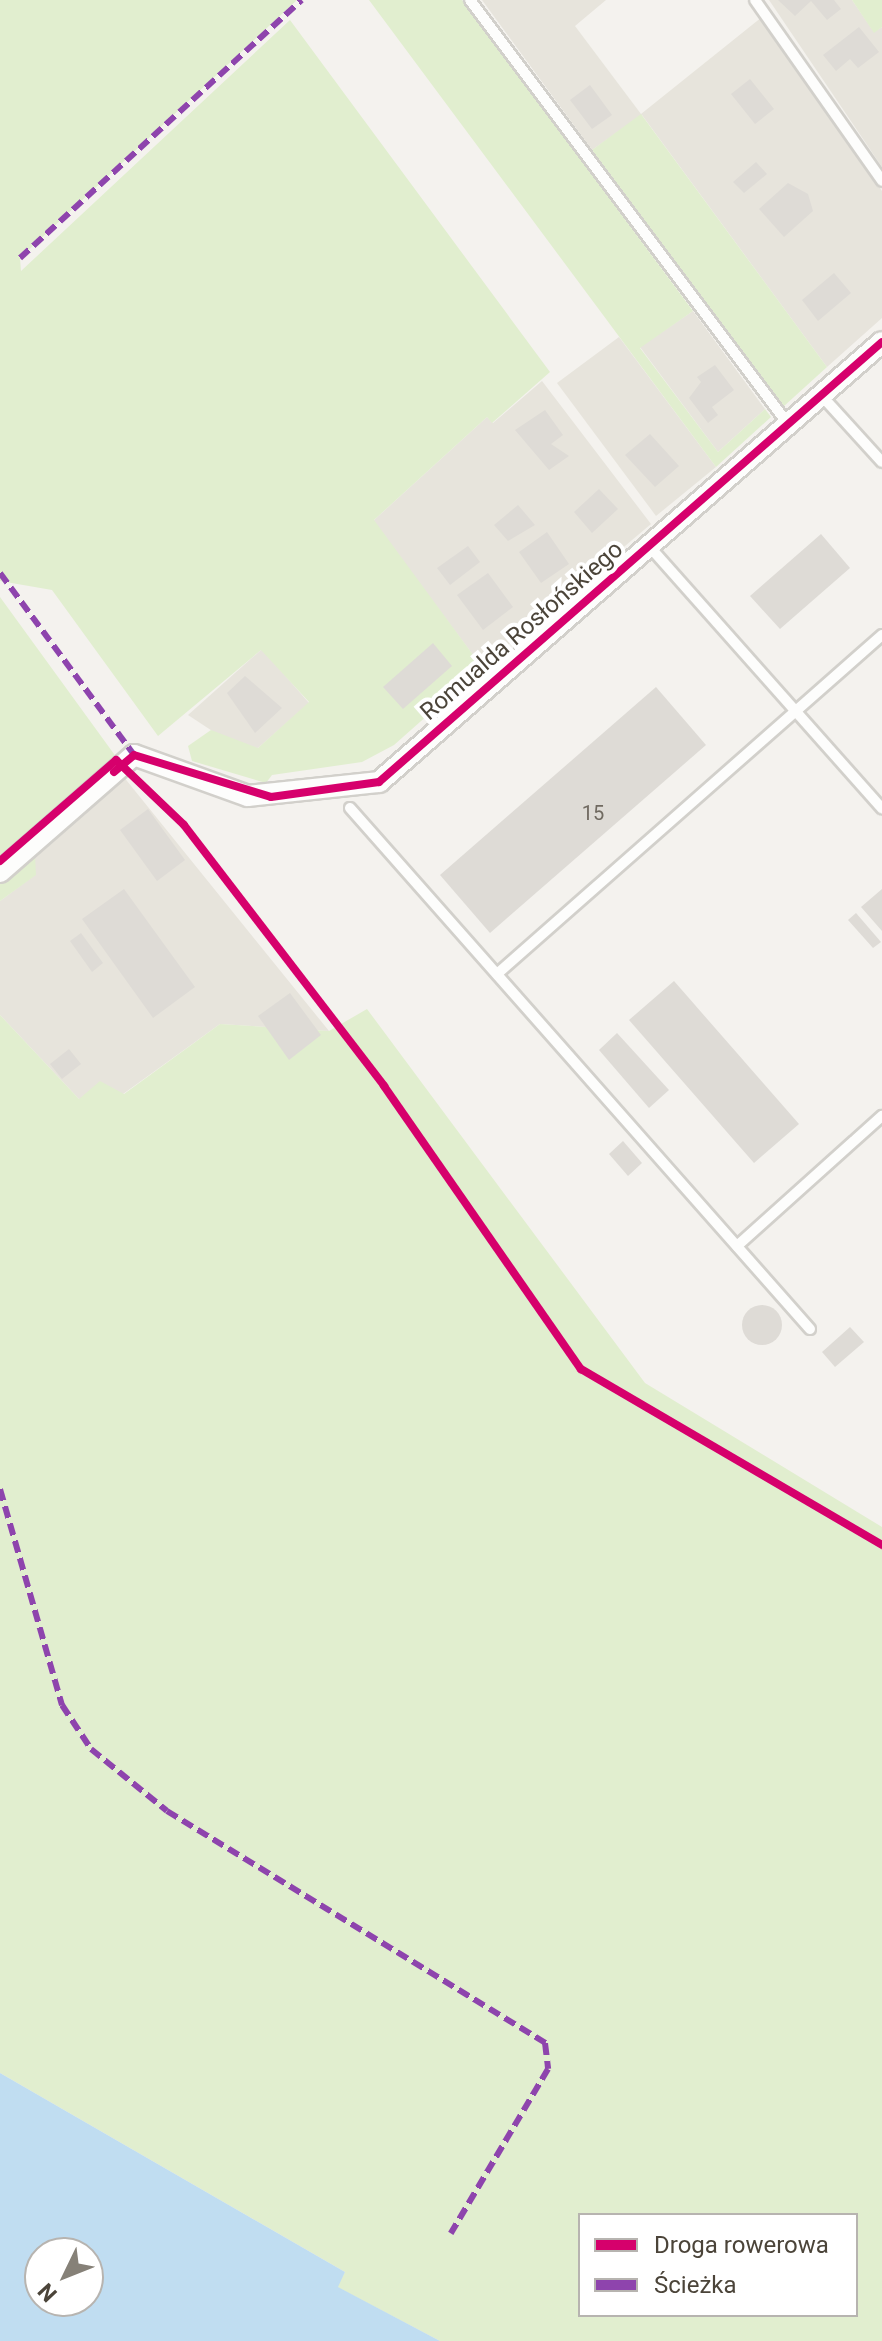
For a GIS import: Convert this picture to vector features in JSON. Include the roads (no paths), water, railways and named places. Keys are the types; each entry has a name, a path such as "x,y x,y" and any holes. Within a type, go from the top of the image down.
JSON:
{"street":[{"name":"Romualda Rosłońskiego","path":"0,872 134,755 248,796 379,782 882,342"}],"lane":[{"path":"470,0 788,425"},
{"path":"755,0 882,181"},
{"path":"822,396 882,462"},
{"path":"649,546 882,808"},
{"path":"497,974 882,635"},
{"path":"350,808 810,1329"},
{"path":"737,1246 882,1116"}],"water":[{"path":"0,2073 345,2272 338,2287 440,2341 0,2341"}]}
